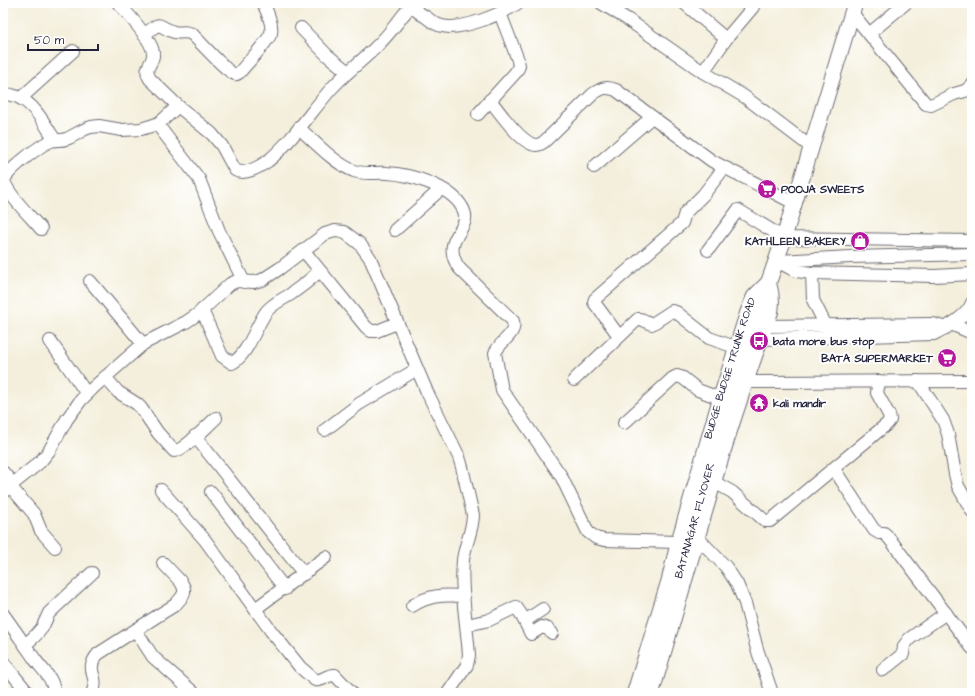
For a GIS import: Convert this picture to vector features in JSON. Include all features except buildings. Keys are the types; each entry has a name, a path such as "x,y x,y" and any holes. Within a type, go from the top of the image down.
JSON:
{"main road":[{"path":"776,261 853,8"},
{"name":"BATANAGAR FLYOVER","path":"643,693 666,619 711,461 754,324 776,261"}],"street":[{"path":"118,3 134,21 144,35 153,52 147,74 199,179 219,231 244,282"},
{"path":"144,35 156,25 161,24 175,32 186,31 192,34 225,67 236,75 268,39 271,32 268,15 263,3"},
{"path":"41,229 5,190 4,180 10,171 45,144 55,140 65,140 86,128 99,126 131,130 168,115 212,134 222,146 235,170 238,172 256,169 267,161 290,139 332,88 390,32 410,4 418,13 442,26 452,27 466,25 500,13 518,3"},
{"path":"601,3 627,19 702,72 745,97 811,147"},
{"path":"684,3 726,39"},
{"path":"869,34 906,3"},
{"path":"702,72 752,7"},
{"path":"853,8 869,34 926,104 931,105 954,94 965,91 972,85"},
{"path":"478,114 516,72 519,66 500,13"},
{"path":"302,28 327,55 348,72"},
{"path":"21,98 72,51"},
{"path":"490,100 520,136 535,145 547,140 593,94 602,88 608,87 616,90 712,161 794,202"},
{"path":"3,94 11,94 27,101 35,110 55,140"},
{"path":"594,167 652,117"},
{"path":"299,128 340,163 352,170 361,173 385,172 404,174 419,178 455,198 462,206 466,215 466,220 456,236 452,246 452,253 455,261 460,268 513,320 513,330 497,348 495,353 502,390 558,471 588,532 596,538 604,540 677,544"},
{"path":"619,336 594,302 595,299 682,223 684,213 707,190 724,168"},
{"path":"394,230 441,189"},
{"path":"708,250 738,210 784,238 972,241"},
{"path":"8,487 40,462 49,451 67,419 87,394 143,344 186,322 202,310 230,284 262,280 304,251 325,234 335,231 344,232 356,240 370,258 417,369 458,457 462,467 473,515 473,521 463,559 462,575 469,660 448,693"},
{"path":"304,251 366,327 371,331 378,331 397,323"},
{"path":"776,261 850,257 972,254"},
{"path":"776,261 796,271 934,276 972,274"},
{"path":"202,310 222,356 232,363 242,354 259,322 267,311 276,302 289,295 320,272"},
{"path":"812,272 813,300 826,326"},
{"name":"BUDGE BUDGE TRUNK ROAD","path":"633,693 668,579 719,398 746,313 753,296 769,280 774,303 746,382 714,482 653,693"},
{"path":"90,281 143,344"},
{"path":"761,339 928,335 934,334 948,326 972,306"},
{"path":"574,380 638,319 642,318 652,324 672,311 676,312 709,338 735,347"},
{"path":"766,326 933,324 948,326 972,333"},
{"path":"50,341 87,394"},
{"path":"325,430 359,404 417,369"},
{"path":"624,423 676,376 683,378 698,390 719,398"},
{"path":"105,377 118,392 141,408 158,433 174,451 178,451 216,418"},
{"path":"714,482 736,495 763,519 770,521 887,424 890,420 889,414 877,393 879,381"},
{"path":"918,381 943,420 948,434 958,486 972,511"},
{"path":"746,382 972,381"},
{"path":"195,436 304,574"},
{"path":"834,469 874,530 879,533 884,533 889,538 972,648"},
{"path":"3,472 8,487 34,514 41,531 55,547"},
{"path":"161,490 205,540 255,610 300,667 312,679 318,681 329,675 334,675 352,693"},
{"path":"211,492 285,589"},
{"path":"696,544 726,567 738,584 745,603 757,649 772,693"},
{"path":"255,610 326,557"},
{"path":"92,693 95,683 91,666 93,660 98,654 175,604 182,597 184,588 181,582 162,563"},
{"path":"25,645 42,628 49,613 92,573"},
{"path":"417,600 437,595 464,596"},
{"path":"467,625 489,620 516,608 525,621 531,634 542,627 548,629 552,633"},
{"path":"525,621 543,609"},
{"path":"883,670 903,654 904,646 909,639 946,613"},
{"path":"3,614 48,675 54,687 54,693"},
{"path":"136,630 153,657 194,693"},
{"path":"3,662 28,693"}],"place":[{"name":"POOJA SWEETS","path":"767,189"},
{"name":"KATHLEEN BAKERY","path":"860,241"},
{"name":"bata more bus stop","path":"759,341"},
{"name":"BATA SUPERMARKET","path":"947,358"},
{"name":"kali mandir","path":"759,403"}]}
